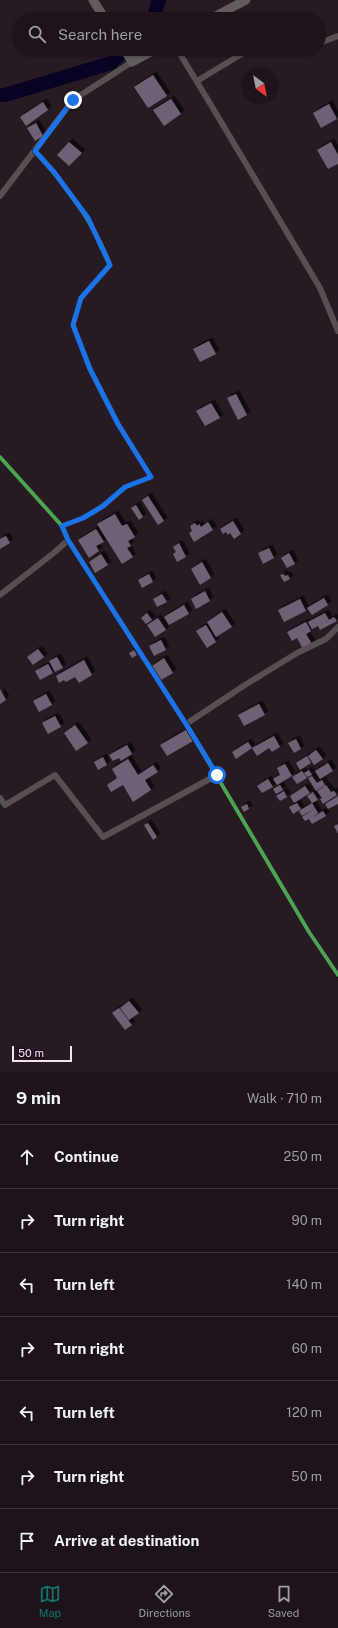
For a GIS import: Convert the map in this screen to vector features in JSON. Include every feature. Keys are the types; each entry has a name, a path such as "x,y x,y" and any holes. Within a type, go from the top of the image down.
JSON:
{"main road":[{"path":"93,0 101,12"},
{"path":"223,12 246,0"},
{"path":"128,56 132,62 143,56"}],"street":[{"path":"326,40 338,36"},
{"path":"181,56 320,288 338,331"},
{"path":"197,81 238,56"},
{"path":"0,196 73,100 132,62"},
{"path":"35,151 54,172 88,218 110,265 81,298 73,325 90,369 118,424 151,477 125,487 103,506 83,518 62,526"},
{"path":"0,457 62,526 68,540 186,724 309,932 338,975"},
{"path":"0,595 68,540"},
{"path":"186,724 297,653 326,639 338,627"},
{"path":"0,798 5,805 55,775 103,837 217,775"}],"building":[{"path":"153,75 167,96 148,108 134,87"},
{"path":"171,99 181,114 164,126 153,110"},
{"path":"43,102 48,110 26,126 20,117"},
{"path":"329,104 337,119 321,128 313,113"},
{"path":"36,123 43,136 35,141 27,128"},
{"path":"69,142 82,153 69,166 57,155"},
{"path":"331,142 338,155 338,164 328,169 317,150"},
{"path":"209,341 216,354 200,362 193,349"},
{"path":"236,394 247,415 238,420 227,398"},
{"path":"211,403 220,418 205,426 196,411"},
{"path":"148,496 164,521 158,525 142,500"},
{"path":"136,505 143,517 139,520 131,508"},
{"path":"115,514 122,526 127,524 135,537 128,541 131,546 127,548 133,557 122,564 97,524"},
{"path":"233,521 241,534 234,539 230,533 228,535 226,532 223,534 220,529"},
{"path":"208,522 213,530 194,542 189,533 192,531 190,526 195,523 197,526 199,524 201,527"},
{"path":"96,529 104,542 96,546 99,551 89,558 78,540"},
{"path":"6,536 10,543 0,549 0,539"},
{"path":"179,543 186,557 177,562 173,554 176,552 173,547"},
{"path":"269,548 274,558 263,564 258,553"},
{"path":"289,553 295,564 287,568 281,558"},
{"path":"101,554 108,565 95,573 89,562"},
{"path":"202,562 211,578 200,585 191,569"},
{"path":"149,574 153,582 142,588 138,580"},
{"path":"283,574 285,576 288,575 290,579 284,582 280,575"},
{"path":"205,591 210,601 196,609 191,599"},
{"path":"162,594 167,602 157,607 153,599"},
{"path":"324,598 328,605 312,615 307,608"},
{"path":"300,599 306,611 284,622 278,610"},
{"path":"184,605 189,614 169,625 164,617"},
{"path":"222,612 232,627 216,637 207,622"},
{"path":"147,613 152,620 146,624 141,618"},
{"path":"325,613 329,620 334,617 337,621 320,630 318,626 312,629 308,622"},
{"path":"158,618 166,630 155,637 147,625"},
{"path":"306,622 311,631 306,634 312,644 303,649 297,638 292,641 287,632"},
{"path":"206,625 216,642 207,648 196,631"},
{"path":"161,640 166,650 154,656 149,646"},
{"path":"38,649 44,657 33,665 27,657"},
{"path":"134,650 137,655 132,658 129,653"},
{"path":"57,657 63,668 55,672 49,661"},
{"path":"164,658 173,673 161,680 152,666"},
{"path":"84,660 92,675 79,683 75,677 66,682 64,680 59,683 56,676"},
{"path":"48,664 53,673 40,680 35,671"},
{"path":"0,689 6,700 0,704"},
{"path":"46,694 52,705 39,712 33,701"},
{"path":"259,704 265,715 244,726 238,715"},
{"path":"55,716 61,727 48,734 42,723"},
{"path":"75,725 88,743 76,751 64,733"},
{"path":"186,730 193,741 167,756 160,745"},
{"path":"274,736 280,747 272,752 269,748 257,756 252,748"},
{"path":"296,739 301,749 294,753 288,743"},
{"path":"248,742 252,748 236,759 232,752"},
{"path":"127,745 132,754 121,761 119,758 113,761 109,755"},
{"path":"316,750 323,759 314,765 308,756"},
{"path":"307,756 311,763 300,770 296,763"},
{"path":"103,757 107,765 98,770 94,762"},
{"path":"128,759 138,775 153,765 158,772 145,780 151,790 133,802 123,785 111,792 107,785 117,778 112,769"},
{"path":"328,763 333,771 320,779 315,771"},
{"path":"285,764 292,776 277,785 273,779 280,775 277,768"},
{"path":"309,770 312,775 307,777 304,773"},
{"path":"302,771 307,778 297,784 292,777"},
{"path":"312,776 317,783 322,780 325,785 316,791 308,778"},
{"path":"268,779 273,787 262,793 257,786"},
{"path":"280,785 283,790 276,794 273,789"},
{"path":"326,785 331,792 334,791 337,795 323,804 320,799 322,798 317,791"},
{"path":"305,786 310,793 294,803 290,796"},
{"path":"284,791 287,797 280,801 276,796"},
{"path":"313,792 318,800 312,803 307,796"},
{"path":"338,796 338,804 328,809 325,804"},
{"path":"297,803 301,809 293,814 289,807"},
{"path":"312,803 315,808 302,816 299,811"},
{"path":"247,804 249,809 244,812 241,807"},
{"path":"315,808 318,813 313,817 323,811 326,816 312,824 309,819 305,821 302,817"},
{"path":"148,823 157,837 153,840 144,825"},
{"path":"338,824 338,834 334,826"},
{"path":"129,1001 139,1013 129,1020 120,1008"},
{"path":"119,1008 132,1025 125,1030 112,1013"}],"waterway":[{"path":"155,12 159,0"},
{"path":"0,95 5,95 111,63 118,56"}],"cycle path":[{"path":"35,151 78,204 95,233 110,265 81,298 73,325 90,369 118,424 151,477 125,487 103,506 83,518 62,526"},
{"path":"0,457 62,526 68,540 186,724 309,932 338,975"}],"route":[{"path":"73,100 35,151 54,172 88,218 110,265 81,298 73,325 90,369 118,424 151,477 125,487 103,506 83,518 62,526 68,540 217,775"}]}
